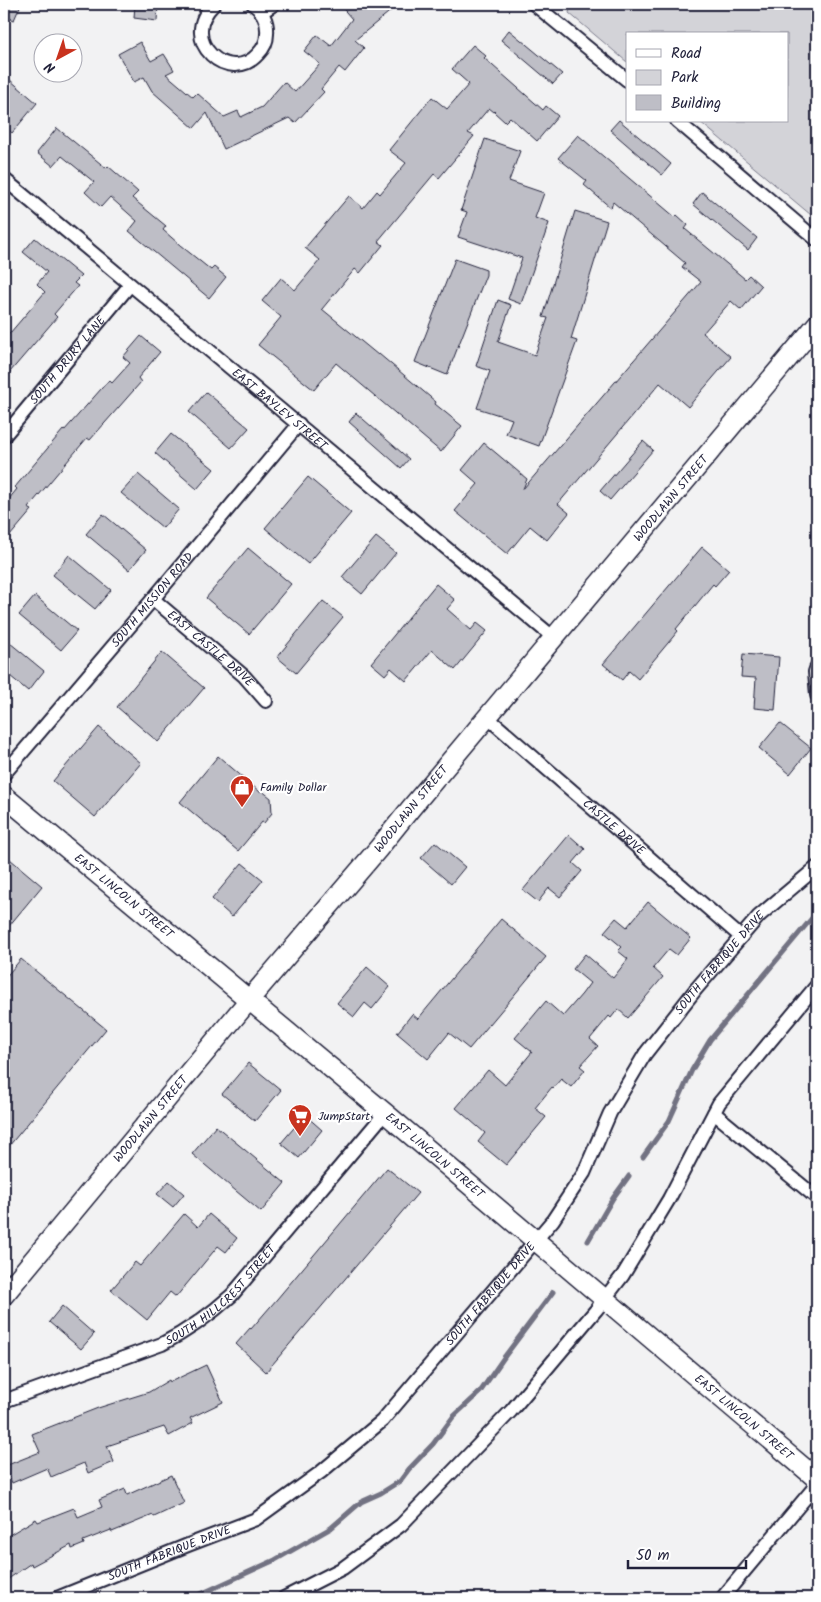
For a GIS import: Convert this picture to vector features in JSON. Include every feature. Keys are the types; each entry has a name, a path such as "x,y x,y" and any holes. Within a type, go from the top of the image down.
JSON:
{"street":[{"path":"214,4 206,11 202,22 200,33 202,43 217,60 229,65 247,62 256,57 263,49 268,32 266,21 257,8 274,4"},
{"path":"534,4 626,79"},
{"path":"678,122 817,240"},
{"name":"EAST BAYLEY STREET","path":"4,179 554,638"},
{"name":"SOUTH DRURY LANE","path":"4,436 130,285"},
{"name":"WOODLAWN STREET","path":"4,1295 249,1000 378,849 817,324"},
{"name":"SOUTH MISSION ROAD","path":"4,774 299,424"},
{"name":"EAST CASTLE DRIVE","path":"153,599 244,676 266,701"},
{"path":"817,666 815,672 817,695"},
{"name":"CASTLE DRIVE","path":"488,717 741,937"},
{"name":"EAST LINCOLN STREET","path":"4,796 384,1113 817,1479"},
{"name":"SOUTH FABRIQUE DRIVE","path":"57,1598 256,1519 321,1472 382,1421 553,1220 584,1173 610,1113 645,1054 696,988 759,916 817,867"},
{"path":"284,1598 343,1568 401,1525 511,1411 623,1275 669,1199 719,1103 817,985"},
{"path":"714,1112 817,1198"},
{"name":"SOUTH HILLCREST STREET","path":"4,1401 162,1344 205,1318 232,1295 384,1113"},
{"path":"722,1598 817,1484"}],"green space":[{"path":"564,4 817,4 817,220 700,122 788,122 788,32 626,32 626,61 569,13 570,9"}],"building":[{"path":"4,4 21,4 14,20 4,15"},
{"path":"135,4 158,4 157,21 134,18"},
{"path":"339,4 399,4 355,40 364,48 345,72 339,67 321,89 324,92 295,123 289,118 224,149 207,113 194,128 152,91 144,77 134,82 118,54 140,42 151,61 164,54 174,70 166,74 193,97 197,93 224,117 238,111 241,117 262,107 284,82 295,92 320,64 304,51 317,35 331,46 352,19"},
{"path":"509,30 562,74 553,84 501,40"},
{"path":"473,45 486,56 484,58 543,110 546,106 558,116 537,141 510,117 505,122 489,108 468,133 474,136 439,178 434,174 378,241 383,245 360,273 355,269 322,309 379,354 462,426 441,452 336,363 314,390 258,345 281,317 262,301 281,278 295,290 320,260 305,248 349,196 363,208 377,191 380,194 406,163 389,150 432,97 447,109 469,84 452,69"},
{"path":"10,80 37,103 12,133 4,126 4,88"},
{"path":"619,120 671,164 662,175 610,130"},
{"path":"57,128 106,168 108,166 138,192 132,198 166,226 163,230 180,245 211,270 214,267 226,277 209,298 129,231 137,221 110,197 101,207 85,192 94,182 62,156 53,166 37,153"},
{"path":"578,135 675,217 677,215 688,225 685,229 745,279 749,275 761,286 741,310 731,301 703,333 731,357 688,407 660,383 558,504 569,513 547,540 530,526 507,554 455,511 478,484 462,470 484,443 527,479 523,489 701,282 682,267 685,263 613,202 611,208 584,185 587,181 558,158"},
{"path":"485,139 520,151 509,181 544,193 535,218 549,223 521,304 508,299 522,258 458,237 467,212 461,210"},
{"path":"702,192 757,238 748,250 693,204"},
{"path":"575,211 607,221 571,339 577,341 539,446 506,434 512,419 477,408 490,371 476,366 498,300 511,305 498,342 535,355 548,318 543,317"},
{"path":"35,238 81,276 74,283 78,286 54,314 57,317 4,379 4,340 45,292 37,284 47,272 23,252"},
{"path":"455,259 486,270 486,275 447,375 415,362"},
{"path":"141,336 160,352 138,378 141,382 90,440 87,438 28,508 32,510 4,543 4,505 17,489 15,487 63,430 109,380 112,383 130,363 123,357"},
{"path":"206,392 249,428 231,448 189,412"},
{"path":"356,413 409,459 401,468 349,422"},
{"path":"171,434 214,469 197,489 155,453"},
{"path":"643,441 653,450 610,500 600,491"},
{"path":"138,474 179,509 163,528 121,493"},
{"path":"308,477 351,513 308,564 265,528"},
{"path":"103,514 146,550 129,570 86,534"},
{"path":"376,537 396,553 362,594 342,577"},
{"path":"702,547 729,570 715,586 713,584 676,629 678,631 638,679 629,671 622,680 603,664"},
{"path":"248,548 291,584 249,634 206,598"},
{"path":"69,555 111,590 95,609 53,575"},
{"path":"436,584 455,600 447,609 471,630 477,623 487,631 455,670 432,650 406,681 391,668 385,675 371,663"},
{"path":"35,596 77,631 61,650 19,615"},
{"path":"323,601 343,617 296,673 277,657"},
{"path":"4,638 44,671 28,691 4,671"},
{"path":"162,652 204,688 158,742 117,707"},
{"path":"743,654 779,657 775,710 754,708 756,678 741,677"},
{"path":"780,723 811,748 790,774 759,748"},
{"path":"99,727 141,763 95,817 53,781"},
{"path":"218,756 260,792 261,790 271,798 272,813 238,851 180,802"},
{"path":"569,835 585,849 573,863 582,871 560,897 549,888 538,902 523,890"},
{"path":"435,842 465,867 451,884 421,858"},
{"path":"4,854 42,886 4,932"},
{"path":"242,863 263,880 232,917 212,899"},
{"path":"648,902 691,938 677,955 669,949 653,968 663,977 628,1018 618,1009 611,1018 609,1016 590,1039 598,1046 580,1066 585,1070 571,1087 561,1079 552,1087 535,1108 546,1117 506,1165 478,1142 485,1133 456,1108 488,1070 505,1085 532,1052 515,1038 546,1001 563,1016 582,994 590,983 573,969 585,954 613,978 628,959 618,951 622,947 604,932 616,918 627,927"},
{"path":"501,919 546,957 469,1049 449,1033 428,1059 397,1033 412,1014 418,1019"},
{"path":"21,959 106,1029 4,1152 4,979"},
{"path":"367,967 390,987 372,1009 365,1003 354,1017 337,1003"},
{"path":"248,1063 281,1090 255,1121 222,1094"},
{"path":"305,1115 322,1130 299,1158 281,1143"},
{"path":"216,1126 285,1183 261,1212 192,1154"},
{"path":"387,1168 418,1193 266,1372 236,1344 277,1299"},
{"path":"169,1181 184,1194 173,1207 157,1194"},
{"path":"184,1214 198,1227 209,1214 237,1238 226,1252 218,1246 176,1297 170,1292 147,1320 111,1290 135,1262 140,1266"},
{"path":"62,1306 94,1334 81,1349 49,1322"},
{"path":"206,1365 223,1402 190,1418 193,1423 169,1436 164,1427 107,1446 114,1462 88,1473 84,1463 51,1477 47,1468 12,1483 5,1466 40,1452 32,1434 98,1408 149,1392 169,1380 170,1382"},
{"path":"171,1475 184,1503 154,1517 153,1515 112,1532 111,1530 83,1541 84,1544 72,1549 71,1545 32,1566 31,1563 4,1582 4,1538 36,1519 38,1522 74,1508 78,1517 102,1507 99,1500 125,1489 127,1495"}],"waterway":[{"path":"643,1157 669,1121 692,1070 710,1040 817,912"},
{"path":"588,1241 613,1198 629,1176"},
{"path":"192,1598 275,1560 331,1528 361,1502 381,1493 400,1481 433,1444 453,1417 480,1392 553,1292"}],"place":[{"name":"Family Dollar","path":"242,808"},
{"name":"JumpStart","path":"300,1137"}]}
